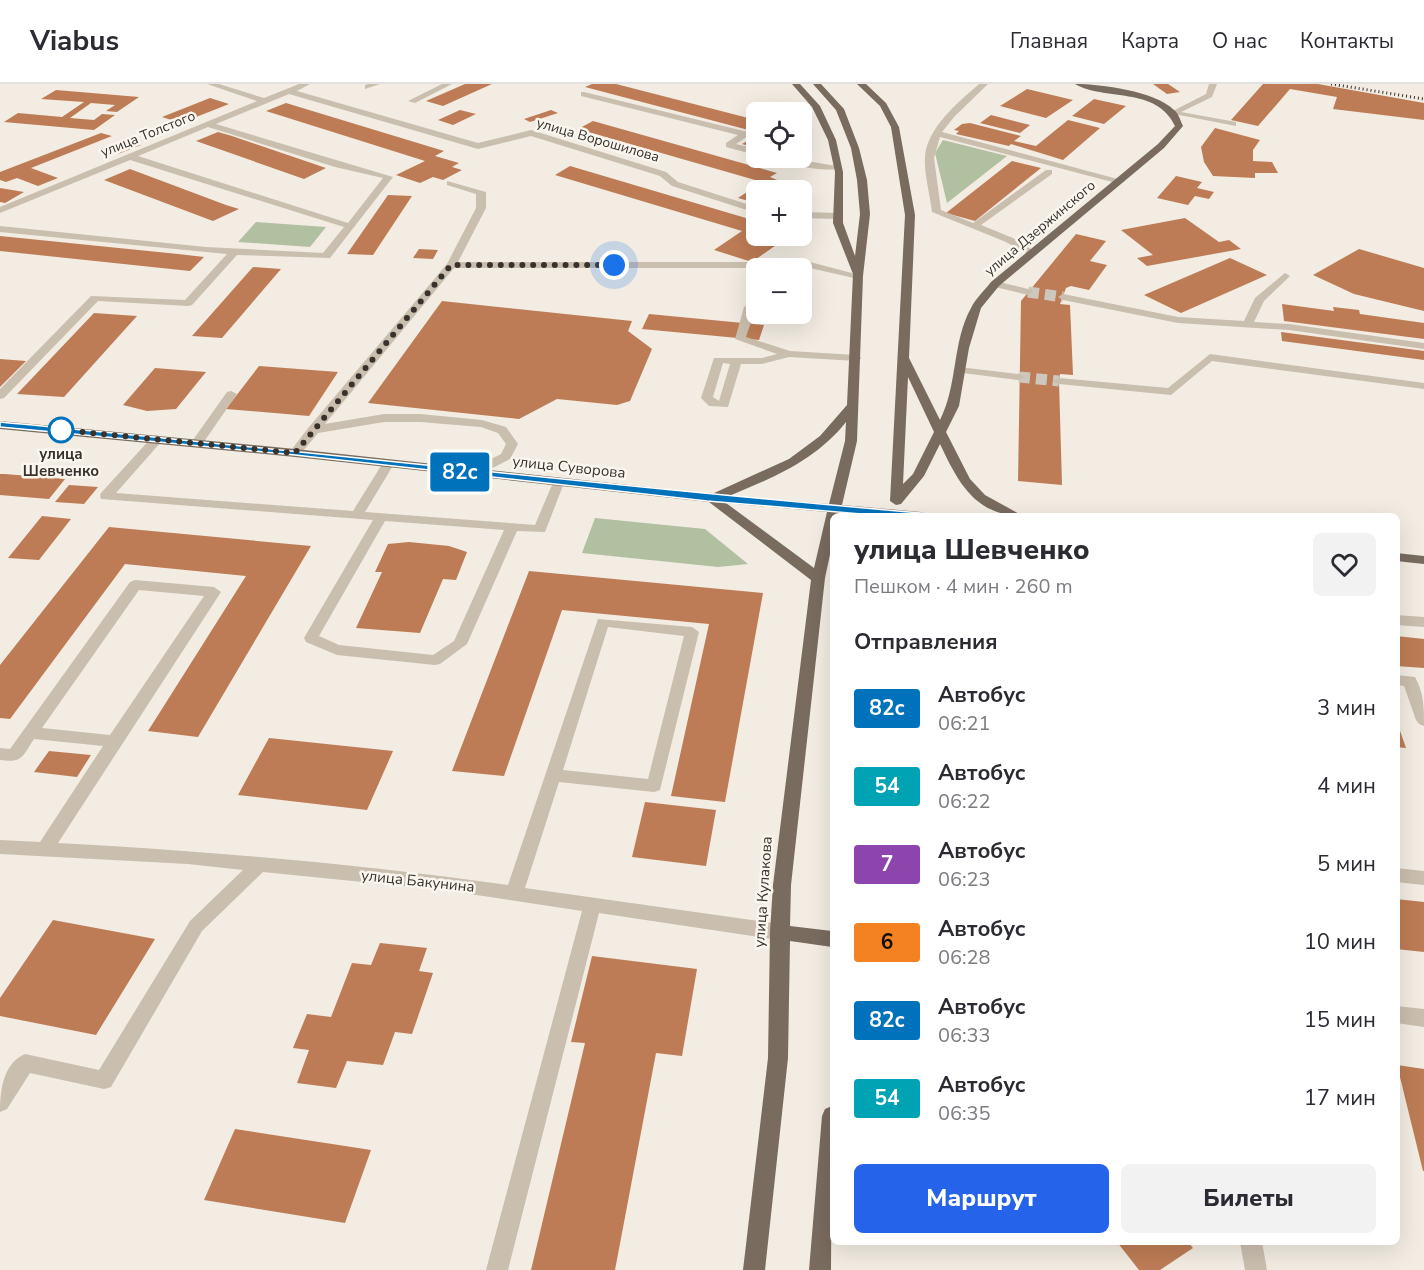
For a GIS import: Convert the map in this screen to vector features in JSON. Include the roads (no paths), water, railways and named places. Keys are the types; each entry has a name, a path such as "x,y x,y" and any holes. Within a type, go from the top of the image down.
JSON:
{"main road":[{"path":"796,84 816,106 832,140 838,167 838,216 858,276"},
{"path":"817,84 840,109 855,148 862,180 865,214 858,276"},
{"path":"861,84 882,105 895,127 910,215 898,497 891,513"},
{"path":"1079,84 1144,99 1164,106 1173,113"},
{"name":"улица Дзержинского","path":"898,497 918,476 953,406 963,348 976,308 995,284 1161,146 1179,126 1173,113"},
{"name":"улица Кулакова","path":"834,513 851,441 858,276"},
{"path":"904,357 964,482 980,498 1010,513"},
{"path":"712,498 774,473 806,456 835,430 854,402"},
{"name":"улица Суворова","path":"0,425 295,453 712,498 830,513"},
{"path":"712,498 734,512 818,578"},
{"name":"улица Кулакова","path":"754,1270 778,1058 779,932 782,885 818,578 830,530"},
{"path":"1400,557 1424,560"},
{"name":"улица Бакунина","path":"779,932 830,939"},
{"path":"820,1270 830,1142"}],"street":[{"path":"211,84 264,101"},
{"name":"улица Толстого","path":"0,210 306,84"},
{"path":"412,101 448,84"},
{"path":"984,84 959,107 939,134 930,153 937,212 973,227 1013,239 1031,253"},
{"path":"1173,113 1209,95 1213,84"},
{"name":"улица Ворошилова","path":"289,90 477,146 531,133 663,174 675,184 746,207"},
{"path":"584,94 745,134 729,145 746,149"},
{"path":"1173,113 1233,124"},
{"path":"0,229 206,250 326,256 389,177 338,165 207,124"},
{"path":"939,134 1120,181"},
{"path":"127,156 349,226"},
{"path":"812,165 838,167"},
{"path":"973,227 1049,172"},
{"path":"295,453 451,265 481,208 481,192 450,183"},
{"path":"812,215 838,216"},
{"path":"0,396 95,298 188,303 236,250"},
{"path":"451,265 746,266"},
{"path":"812,268 858,276"},
{"path":"1247,326 1259,300 1285,276"},
{"path":"995,284 1028,292"},
{"path":"1063,297 1178,320 1289,327 1424,346"},
{"path":"746,318 740,339 789,354 856,358"},
{"path":"736,362 762,361 789,354"},
{"path":"1059,381 1171,392 1210,357 1424,386"},
{"path":"959,370 1020,377"},
{"path":"196,443 231,394"},
{"path":"313,430 384,418 420,418 482,424 502,430 512,444 506,456 473,473"},
{"path":"157,439 106,496 540,529 558,483"},
{"path":"357,514 388,464"},
{"path":"382,516 311,638 338,650 435,660 460,644 512,527"},
{"path":"0,754 14,756 135,585 214,592 45,849"},
{"path":"1400,620 1424,622"},
{"path":"515,892 553,775 603,622 692,632 654,786 553,775"},
{"path":"1400,680 1410,681 1424,720"},
{"path":"30,733 114,741"},
{"name":"улица Бакунина","path":"0,846 260,864 515,892 779,932"},
{"path":"0,1102 25,1063 104,1080 196,926 260,864"},
{"path":"1400,875 1424,878"},
{"path":"497,1270 593,903"},
{"path":"1400,1014 1424,1017"},
{"path":"1252,1245 1256,1270"}],"tunnel":[{"path":"1028,292 1063,297"},
{"path":"1019,377 1059,381"}],"railway":[{"path":"1331,84 1424,99"}],"place":[{"name":"улица Шевченко","path":"61,430"}]}
